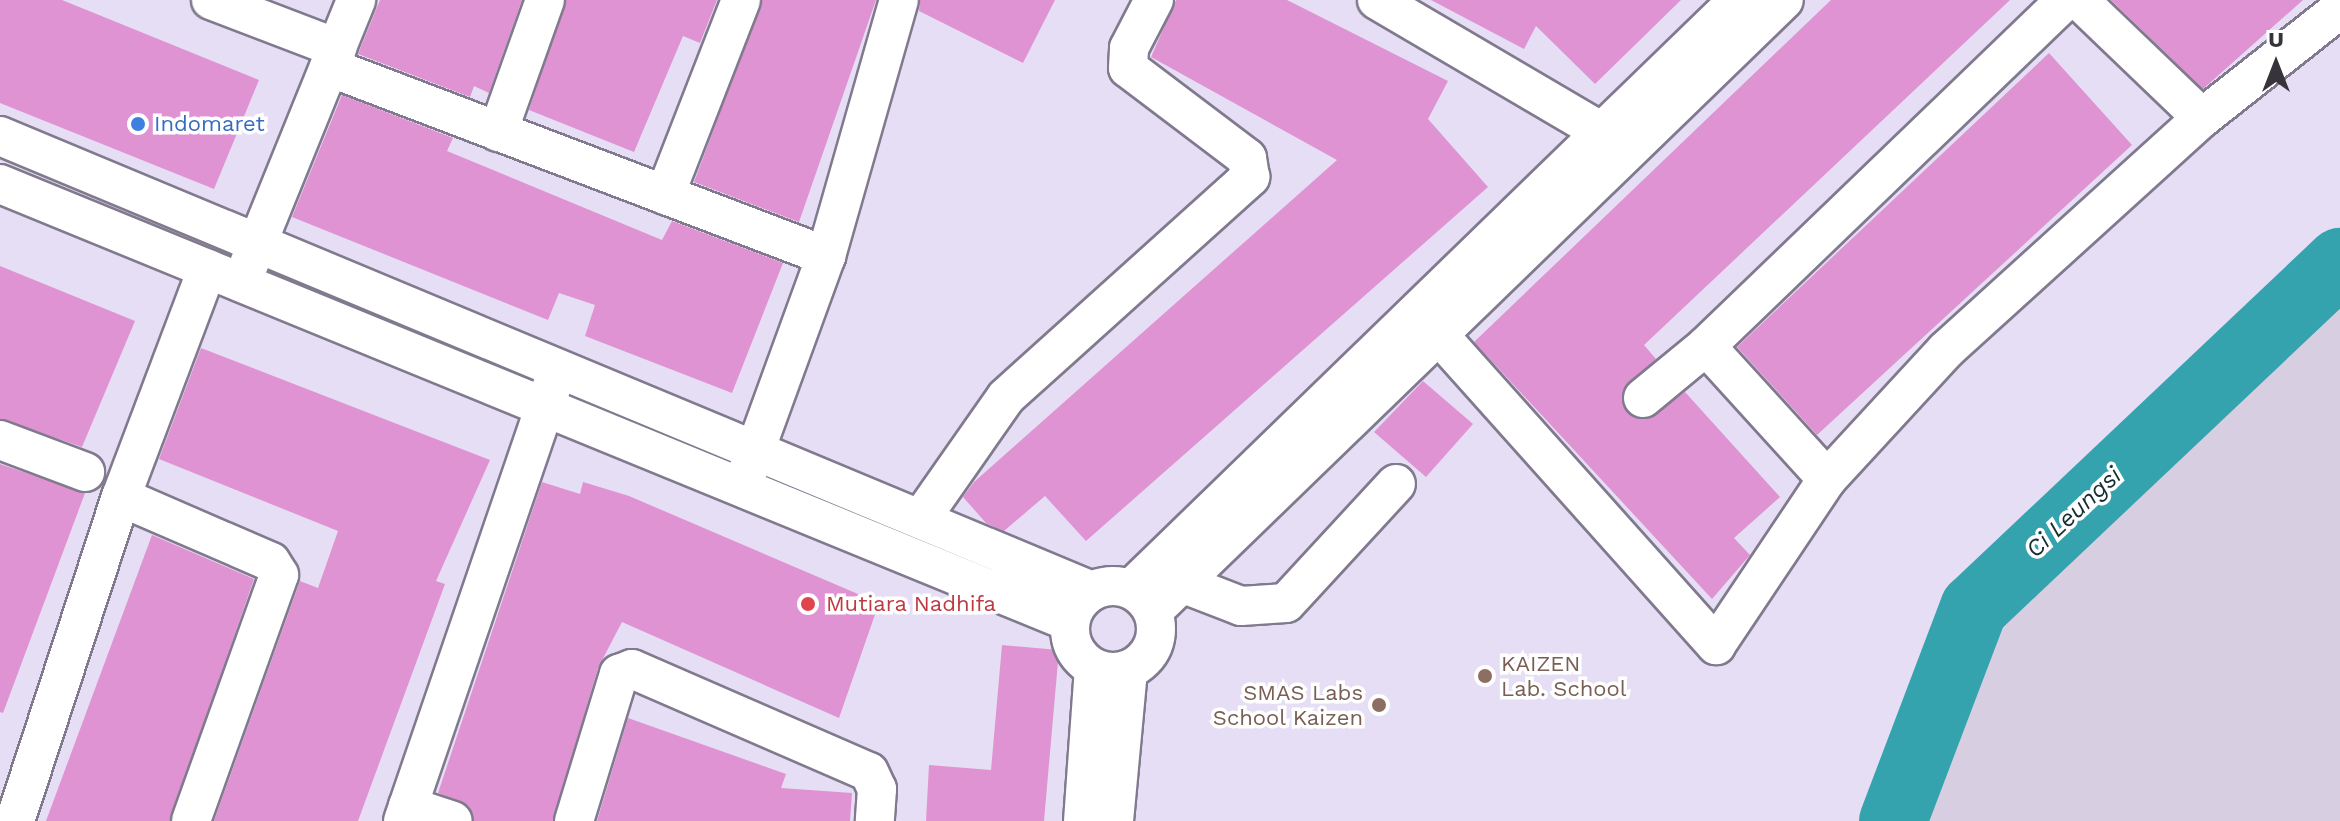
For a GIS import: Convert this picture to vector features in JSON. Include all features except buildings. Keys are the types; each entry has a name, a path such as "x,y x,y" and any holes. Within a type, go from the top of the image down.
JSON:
{"street":[{"path":"211,0 498,132 826,256"},
{"path":"15,821 121,497 223,278 259,242 356,0"},
{"path":"498,132 545,0"},
{"path":"665,195 741,0"},
{"path":"741,484 758,449 826,256 899,0"},
{"path":"922,517 1006,397 1250,177 1247,158 1128,68 1129,48 1154,0"},
{"path":"1377,0 1614,138"},
{"path":"0,136 922,517 1092,591 1142,600 1184,584 1437,333 1738,0"},
{"path":"1142,600 1614,138 1784,0"},
{"path":"1643,398 1706,346 2065,0"},
{"path":"2079,0 2202,118"},
{"path":"1437,333 1716,645 1827,479 1946,350 2202,118 2340,9"},
{"path":"0,184 223,278 546,403 1070,622"},
{"path":"1706,346 1827,479"},
{"path":"453,821 406,813 559,366"},
{"path":"0,440 85,472"},
{"path":"1184,584 1241,606 1286,603 1396,484"},
{"path":"121,497 271,562 279,575 191,821"},
{"path":"1092,591 1070,622 1075,648 1111,669"},
{"path":"1111,669 1154,646 1142,600"},
{"path":"574,821 619,674 632,669 874,775 875,821"},
{"path":"1083,821 1111,669"},
{"path":"1111,669 1114,821"}],"shaded area":[{"path":"2340,265 2340,821 1893,821 1974,608"}],"waterway":[{"name":"Ci Leungsi","path":"1893,821 1974,608 2340,262"}],"place":[{"name":"Indomaret","path":"138,124"},
{"name":"Mutiara Nadhifa","path":"808,604"},
{"name":"KAIZEN Lab. School","path":"1485,676"},
{"name":"SMAS Labs School Kaizen","path":"1379,705"}]}
